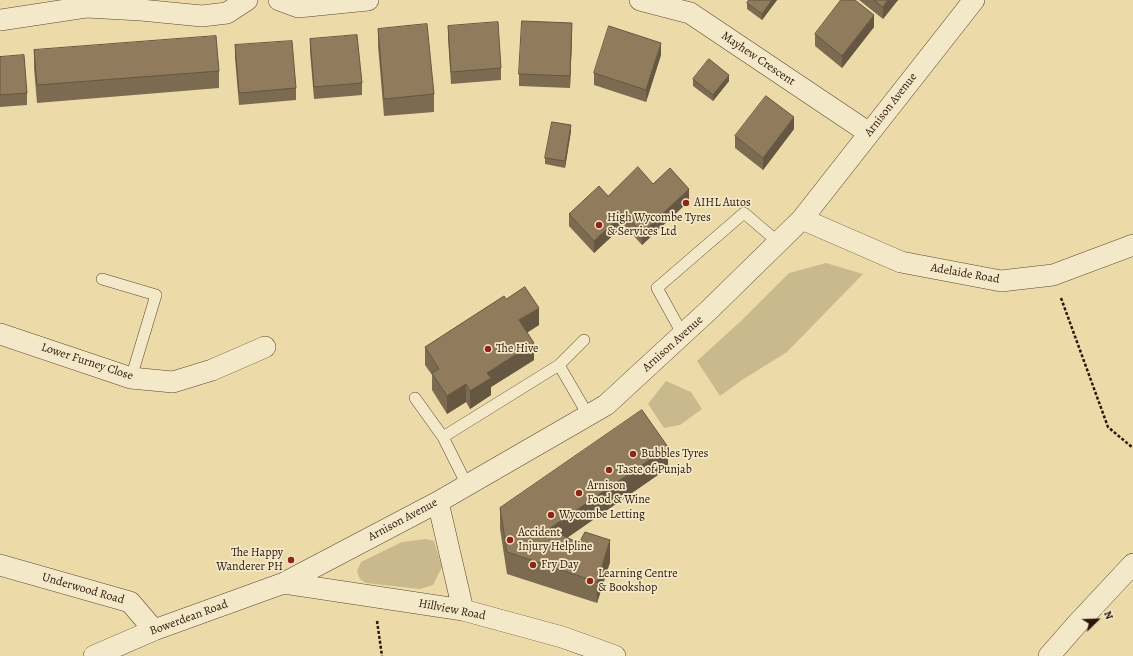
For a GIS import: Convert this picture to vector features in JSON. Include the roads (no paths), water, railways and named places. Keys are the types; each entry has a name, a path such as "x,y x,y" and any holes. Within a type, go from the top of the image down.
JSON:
{"street":[{"path":"0,20 86,7 141,10 202,16 227,14 247,0"},
{"path":"279,0 298,7 368,0"},
{"name":"Mayhew Crescent","path":"640,0 690,13 869,134"},
{"name":"Arnison Avenue","path":"284,583 438,502 606,405 683,335 802,218 974,0"},
{"name":"Adelaide Road","path":"802,218 901,262 1002,281 1053,275 1133,245"},
{"name":"Lower Furney Close","path":"0,334 132,378 173,382 212,370 265,347"},
{"path":"438,502 464,610"},
{"path":"1049,656 1133,564"},
{"name":"Underwood Road","path":"0,565 130,602 154,630"},
{"name":"Hillview Road","path":"284,583 464,610 562,637 615,656"},
{"name":"Bowerdean Road","path":"94,656 154,630 284,583"}],"lane":[{"path":"683,335 657,288 744,213 778,242"},
{"path":"102,279 156,295 132,378"},
{"path":"443,437 559,365 584,340"},
{"path":"559,365 588,415"},
{"path":"415,398 443,437 467,485"}],"place":[{"name":"AIHL Autos","path":"686,203"},
{"name":"High Wycombe Tyres & Services Ltd","path":"599,225"},
{"name":"The Hive","path":"488,349"},
{"name":"Bubbles Tyres","path":"633,454"},
{"name":"Taste of Punjab","path":"609,470"},
{"name":"Arnison Food & Wine","path":"579,493"},
{"name":"Wycombe Letting","path":"551,515"},
{"name":"Accident Injury Helpline","path":"510,540"},
{"name":"The Happy Wanderer PH","path":"291,560"},
{"name":"Fry Day","path":"533,565"},
{"name":"Learning Centre & Bookshop","path":"590,581"}]}
